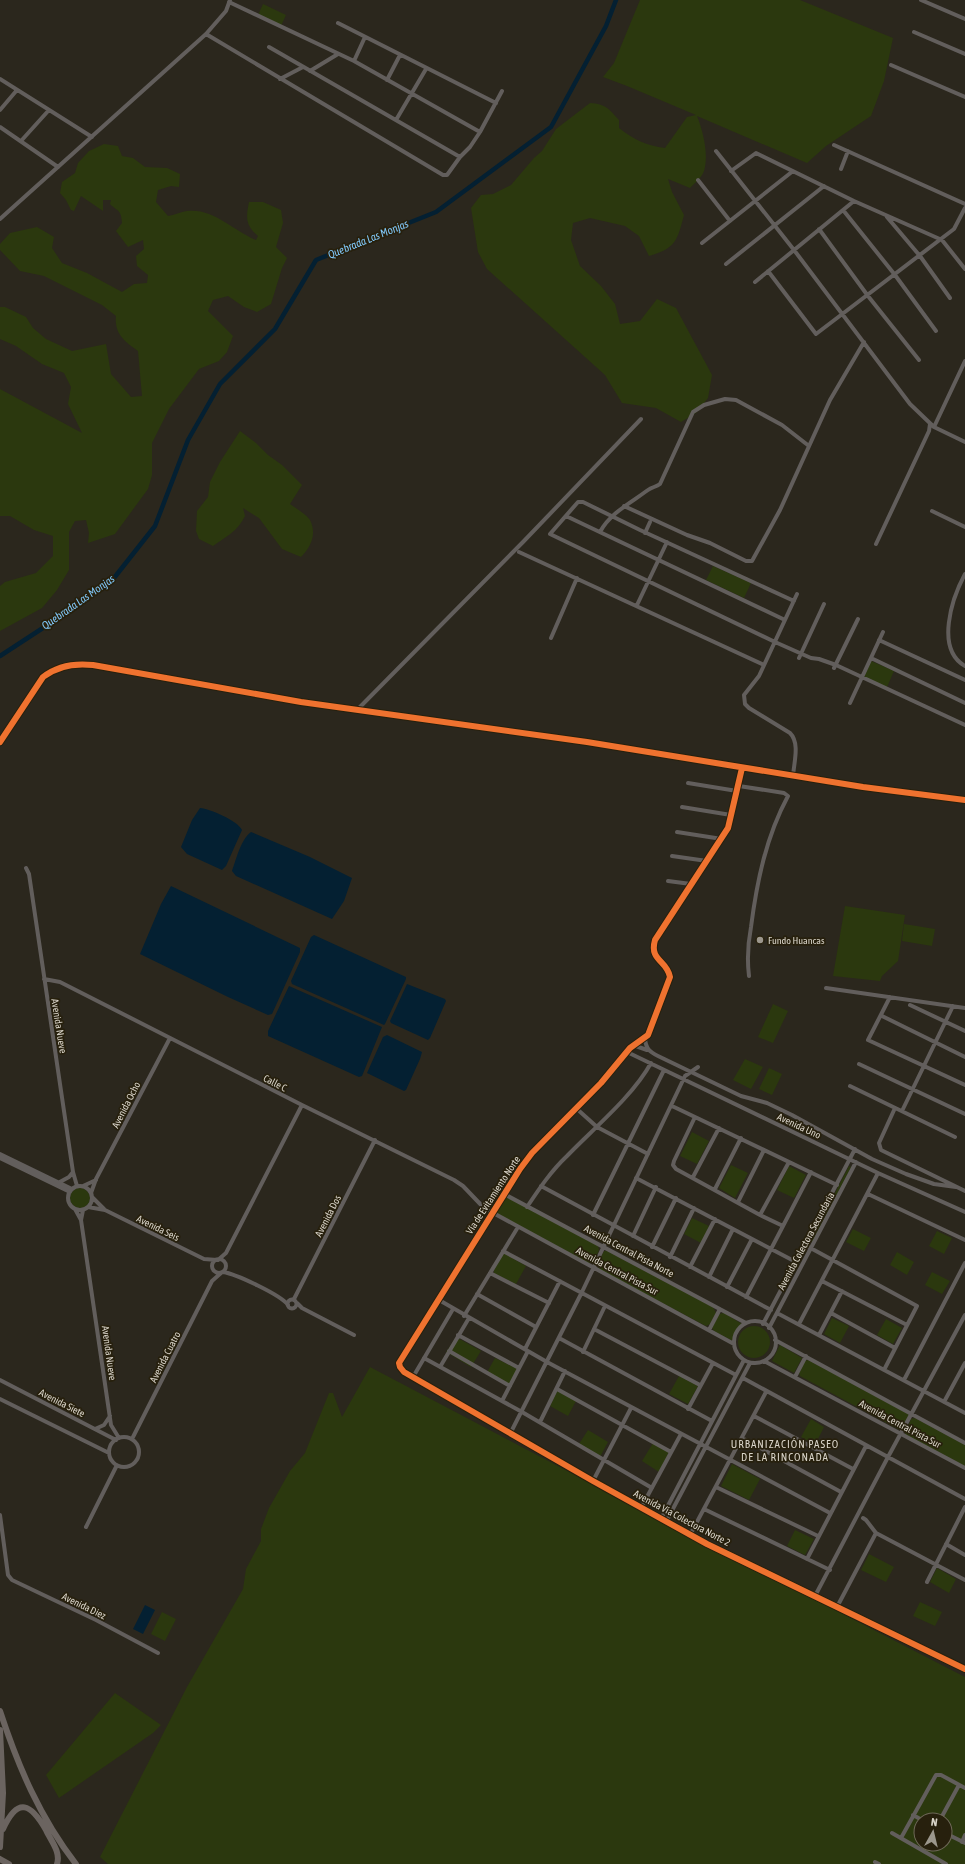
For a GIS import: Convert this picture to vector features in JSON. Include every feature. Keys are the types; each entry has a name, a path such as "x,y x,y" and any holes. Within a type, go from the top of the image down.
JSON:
{"highway":[{"path":"0,1711 15,1754 36,1801 50,1827 76,1864"},
{"path":"0,1730 3,1770 2,1832 0,1847"},
{"path":"2,1832 13,1811 20,1808 29,1808 37,1815 55,1847 58,1855 57,1864"},
{"path":"0,1859 9,1864"}],"street":[{"path":"921,0 965,19"},
{"path":"0,219 206,34 226,10 229,1 354,61 480,132"},
{"path":"338,23 496,104"},
{"path":"914,32 965,54"},
{"path":"206,34 443,175 447,175 460,157 470,147 480,132 502,91"},
{"path":"354,61 365,37"},
{"path":"269,47 460,157"},
{"path":"310,70 338,54"},
{"path":"387,80 400,55"},
{"path":"891,65 965,97"},
{"path":"280,79 303,67"},
{"path":"396,120 426,69"},
{"path":"0,79 92,137"},
{"path":"0,110 17,90"},
{"path":"21,141 49,110"},
{"path":"0,127 58,167"},
{"path":"834,145 965,204"},
{"path":"716,151 794,250 910,404 932,425 965,442"},
{"path":"841,170 848,151"},
{"path":"731,171 756,154 854,201 942,240 965,269"},
{"path":"702,243 793,171"},
{"path":"698,180 730,221"},
{"path":"726,264 824,186"},
{"path":"755,282 854,201"},
{"path":"768,271 816,334 942,240 954,229 965,208"},
{"path":"843,210 895,275 936,331"},
{"path":"886,215 920,256 950,298"},
{"path":"819,229 868,296 919,360"},
{"path":"624,506 687,535 710,543 746,561 752,561 780,510 830,400 864,342"},
{"path":"876,544 929,431 965,361"},
{"path":"600,532 602,527 630,501 640,497 650,488 656,487 660,484 693,412 704,405 724,399 736,400 782,425 809,446"},
{"path":"358,710 641,419"},
{"path":"794,601 581,501 578,502 550,534 774,642 862,678 965,725"},
{"path":"932,511 965,527"},
{"path":"566,516 658,558 785,620"},
{"path":"645,532 650,522"},
{"path":"637,605 666,542"},
{"path":"519,552 637,605 764,665"},
{"path":"965,574 955,594 950,611 948,641 954,657 958,662 965,666"},
{"path":"551,638 578,578"},
{"path":"793,776 795,746 794,737 749,708 743,699 744,692 759,676 797,594"},
{"path":"799,658 824,604"},
{"path":"835,667 858,619"},
{"path":"850,703 883,632"},
{"path":"879,640 965,680"},
{"path":"871,658 965,703"},
{"path":"0,742 39,681 52,671 69,665 98,665 294,701 587,742 793,776 965,800"},
{"path":"649,1051 645,1046 645,1039 653,1024 670,977 669,973 654,955 653,951 655,940 728,828 742,768"},
{"path":"688,783 784,793 788,796 768,840 756,889 748,943 749,976"},
{"path":"682,807 731,815"},
{"path":"677,832 722,839"},
{"path":"672,856 707,861"},
{"name":"Avenida Nueve","path":"26,868 29,874 73,1172 77,1186"},
{"path":"668,881 691,884"},
{"name":"Calle C","path":"44,979 60,982 460,1184 484,1208 492,1213"},
{"path":"826,988 965,1008"},
{"path":"890,997 882,1016 868,1040 965,1085"},
{"path":"910,1005 965,1031"},
{"path":"902,1111 953,1006"},
{"path":"882,1016 965,1057"},
{"name":"Avenida Ocho","path":"92,1195 96,1180 170,1038"},
{"path":"633,1045 645,1039"},
{"path":"633,1045 649,1051 741,1096 767,1103 872,1159 906,1174 934,1184 956,1187"},
{"name":"Vía de Evitamiento Norte","path":"400,1367 399,1363 504,1194 532,1153 577,1109 633,1045"},
{"name":"Avenida Uno","path":"627,1052 878,1173 965,1212"},
{"path":"527,1207 541,1186 566,1156 597,1127 636,1083 651,1063"},
{"path":"859,1064 965,1114"},
{"path":"511,1432 582,1292 613,1225 672,1106 684,1080 684,1076 698,1067"},
{"path":"594,1215 664,1070"},
{"path":"850,1086 955,1137"},
{"path":"213,1269 213,1264 226,1253 302,1105"},
{"path":"672,1106 837,1185"},
{"path":"895,1108 879,1142 880,1149 965,1192"},
{"path":"577,1109 597,1127 648,1154"},
{"path":"695,1117 674,1161 673,1165 676,1169 783,1226"},
{"path":"693,1177 720,1128"},
{"path":"715,1189 741,1138"},
{"name":"Avenida Dos","path":"288,1305 294,1302 375,1140"},
{"name":"Avenida Colectora Secundaria","path":"763,1324 855,1149"},
{"path":"738,1202 764,1150"},
{"path":"0,1154 71,1190"},
{"path":"0,1158 54,1184 71,1190"},
{"path":"760,1215 789,1162"},
{"name":"Avenida Colectora Secundaria","path":"769,1328 856,1162"},
{"path":"54,1184 59,1183 69,1177 73,1172"},
{"path":"746,1297 772,1250 811,1172"},
{"path":"799,1324 878,1173"},
{"path":"636,1178 796,1262"},
{"path":"83,1186 92,1195 88,1207 83,1210 75,1209 69,1203 71,1190 77,1186 83,1186 96,1180"},
{"path":"541,1186 727,1288 771,1310"},
{"path":"632,1236 656,1188"},
{"name":"Avenida Central Pista Norte","path":"504,1194 746,1323"},
{"path":"868,1194 965,1240"},
{"name":"Avenida Seis","path":"92,1195 105,1210"},
{"path":"652,1247 676,1198"},
{"name":"Avenida Seis","path":"88,1207 105,1210 204,1259"},
{"path":"670,1257 694,1208"},
{"name":"Avenida Nueve","path":"75,1209 81,1220"},
{"name":"Avenida Nueve","path":"83,1210 81,1220 111,1425 117,1439"},
{"name":"Avenida Central Pista Sur","path":"492,1213 734,1344"},
{"path":"690,1267 715,1219"},
{"path":"440,1367 458,1335 477,1294 518,1227"},
{"path":"709,1277 733,1229"},
{"path":"727,1288 752,1239"},
{"path":"805,1245 916,1304 917,1308 884,1370"},
{"path":"504,1250 605,1306 736,1375"},
{"path":"222,1273 226,1265 226,1253"},
{"path":"204,1259 217,1273 233,1274 284,1300 294,1302 302,1308 354,1335"},
{"path":"204,1259 223,1261 233,1274"},
{"path":"904,1380 965,1263"},
{"name":"Avenida Cuatro","path":"132,1440 212,1281 213,1269"},
{"name":"Avenida Cuatro","path":"212,1281 222,1273"},
{"path":"490,1273 549,1303"},
{"path":"502,1401 519,1368 536,1327 560,1281"},
{"path":"822,1281 907,1325"},
{"path":"819,1335 842,1291"},
{"path":"477,1294 536,1327"},
{"path":"284,1300 291,1308 294,1302"},
{"path":"439,1300 631,1408 707,1446 830,1513"},
{"path":"583,1352 605,1306"},
{"path":"413,1377 453,1309"},
{"path":"709,1330 720,1309"},
{"path":"777,1313 924,1392 965,1412"},
{"path":"831,1313 895,1348"},
{"path":"815,1596 888,1457 965,1316"},
{"path":"756,1322 763,1324 769,1328 775,1340 773,1352 764,1361 750,1363 744,1360 737,1353 734,1344 736,1334 746,1323 756,1322"},
{"path":"594,1329 700,1385"},
{"path":"458,1335 519,1368"},
{"path":"559,1338 712,1421"},
{"path":"775,1340 965,1443"},
{"path":"449,1351 510,1386"},
{"path":"795,1377 806,1356"},
{"path":"424,1358 540,1422 652,1488"},
{"path":"661,1519 744,1360"},
{"name":"Avenida Central Pista Sur","path":"764,1361 965,1468"},
{"path":"944,1402 965,1362"},
{"path":"688,1409 713,1363"},
{"path":"666,1522 750,1363"},
{"name":"Avenida Vía Colectora Norte 2","path":"400,1367 404,1372 690,1535 965,1668"},
{"path":"540,1422 565,1372"},
{"path":"743,1378 766,1392 965,1499"},
{"name":"Avenida Siete","path":"0,1380 117,1439"},
{"path":"557,1389 671,1452"},
{"path":"690,1535 766,1392"},
{"path":"0,1399 109,1453"},
{"path":"593,1481 631,1408"},
{"path":"95,1429 104,1425 110,1416"},
{"path":"754,1416 853,1469"},
{"path":"641,1508 681,1434"},
{"path":"125,1438 132,1440 138,1448 137,1459 128,1466 117,1465 112,1460 109,1453 111,1446 117,1439 125,1438"},
{"path":"742,1438 841,1492"},
{"path":"806,1559 866,1446"},
{"path":"86,1527 117,1465"},
{"path":"716,1486 818,1536"},
{"path":"927,1582 965,1507"},
{"path":"704,1509 830,1570"},
{"name":"Avenida Diez","path":"0,1515 9,1578 96,1620 158,1653"},
{"path":"863,1518 876,1533 965,1580"},
{"path":"837,1607 876,1533"},
{"path":"946,1544 965,1555"},
{"path":"915,1812 936,1775 940,1775 965,1788"},
{"path":"944,1812 959,1785"},
{"path":"900,1838 913,1815"},
{"path":"892,1833 946,1864"},
{"path":"953,1837 963,1842 965,1835"}],"green space":[{"path":"640,0 800,0 893,38 884,81 871,116 826,146 807,163 697,116 706,150 704,171 700,178 690,188 668,179 672,192 684,215 677,237 665,250 649,256 639,236 625,226 590,218 573,223 571,240 580,266 601,286 615,304 620,324 640,321 657,299 676,308 712,375 708,398 696,413 681,422 656,408 622,403 605,375 487,269 478,252 471,208 481,195 493,194 511,185 542,151 556,129 590,103 604,106 610,110 619,120 619,128 640,141 646,144 665,148 687,117 696,115 603,77 614,63"},
{"path":"263,4 286,15 281,26 258,15"},
{"path":"104,144 118,146 122,156 133,158 145,167 167,168 180,174 179,187 171,186 158,190 156,202 168,216 187,211 206,213 256,240 258,236 251,228 247,216 249,202 263,202 281,210 283,223 276,247 287,258 282,268 271,304 257,312 244,307 228,296 213,300 208,311 233,336 227,352 219,361 199,369 169,409 152,443 152,475 148,489 115,534 88,543 89,533 86,520 75,521 69,532 69,570 57,590 42,608 0,631 0,586 5,582 36,573 53,556 53,536 34,530 10,516 0,516 0,389 82,433 68,404 71,387 64,373 42,364 16,346 0,339 0,307 5,307 26,317 33,328 46,339 72,351 106,344 111,374 131,397 142,396 138,351 121,337 117,328 116,316 102,305 44,276 20,271 0,250 0,244 10,233 37,227 54,237 52,248 62,263 87,273 122,292 134,284 147,283 148,275 137,266 136,256 144,249 143,240 128,247 116,231 122,223 122,218 119,211 110,204 111,200 103,200 103,211 81,196 74,211 71,210 66,200 60,193 62,182 75,173 78,163 89,151"},
{"path":"240,431 282,465 302,485 290,504 306,516 312,525 312,540 308,549 301,557 282,549 259,518 243,508 245,516 239,526 213,546 199,539 196,531 197,511 208,497 210,482 220,462"},
{"path":"713,566 751,583 744,598 706,580"},
{"path":"871,661 894,671 887,687 864,677"},
{"path":"845,906 905,915 898,961 882,976 880,981 833,976"},
{"path":"904,924 935,929 932,946 902,941"},
{"path":"773,1004 788,1011 773,1043 758,1037"},
{"path":"745,1059 763,1067 751,1089 733,1080"},
{"path":"769,1068 782,1074 772,1095 759,1089"},
{"path":"692,1132 709,1141 697,1164 680,1156"},
{"path":"731,1165 748,1173 735,1198 719,1188"},
{"path":"789,1166 806,1175 794,1198 777,1190"},
{"path":"849,1166 851,1167 812,1242 810,1241"},
{"path":"80,1188 87,1191 90,1198 87,1205 80,1208 73,1205 70,1198 73,1191"},
{"path":"507,1197 598,1246 599,1250 594,1262 589,1263 498,1214 496,1209 502,1198"},
{"path":"692,1218 709,1226 701,1243 684,1234"},
{"path":"853,1229 871,1238 864,1251 846,1242"},
{"path":"937,1231 952,1238 944,1254 929,1246"},
{"path":"604,1251 607,1251 713,1307 716,1313 710,1324 706,1326 600,1270 597,1264"},
{"path":"897,1252 914,1262 907,1275 890,1265"},
{"path":"503,1254 526,1266 516,1284 494,1273 494,1270"},
{"path":"932,1272 950,1281 942,1294 925,1285"},
{"path":"724,1313 742,1324 735,1332 733,1341 714,1331 712,1328 719,1314"},
{"path":"832,1318 849,1326 840,1343 824,1334"},
{"path":"886,1319 902,1328 893,1344 877,1335"},
{"path":"751,1326 757,1326 766,1330 770,1342 766,1354 757,1358 751,1358 742,1354 738,1345 738,1339 742,1330"},
{"path":"456,1337 481,1351 471,1367 446,1352"},
{"path":"780,1345 802,1358 794,1373 772,1361"},
{"path":"495,1358 518,1369 508,1386 486,1374"},
{"path":"808,1360 907,1413 909,1415 901,1429 898,1429 800,1376 799,1373 805,1361"},
{"path":"370,1367 662,1521 965,1677 965,1864 108,1864 100,1857 187,1687 243,1589 246,1569 261,1541 261,1529 269,1508 290,1471 305,1453 329,1393 333,1393 342,1417"},
{"path":"679,1376 698,1386 688,1404 669,1394"},
{"path":"557,1391 576,1401 568,1416 550,1406"},
{"path":"915,1418 965,1445 965,1466 905,1434 911,1419"},
{"path":"811,1419 824,1427 815,1445 801,1437"},
{"path":"588,1430 608,1442 600,1457 579,1444"},
{"path":"653,1443 669,1452 659,1472 642,1461"},
{"path":"732,1464 760,1479 749,1500 721,1486"},
{"path":"795,1530 814,1539 805,1555 787,1546"},
{"path":"869,1554 894,1567 886,1582 861,1570"},
{"path":"937,1568 956,1579 949,1593 930,1582"},
{"path":"920,1602 942,1612 935,1626 913,1616"},
{"path":"162,1612 176,1619 165,1641 151,1634"},
{"path":"115,1693 161,1725 153,1733 59,1798 46,1775"}],"water":[{"path":"200,808 210,810 235,822 242,830 226,866 222,870 187,854 181,847 192,820"},
{"path":"251,832 310,857 352,878 344,901 332,919 236,876 232,871 237,856 244,840"},
{"path":"171,886 300,948 300,952 272,1014 268,1015 228,997 140,954 161,904"},
{"path":"314,935 406,977 384,1025 292,984 291,981 311,937"},
{"path":"407,984 445,999 446,1001 428,1040 391,1023 390,1021"},
{"path":"289,986 382,1027 362,1076 359,1077 268,1036 268,1031"},
{"path":"387,1035 422,1052 406,1090 404,1091 367,1073 383,1037"},
{"path":"145,1605 155,1610 143,1634 133,1629"}],"waterway":[{"name":"Quebrada Las Monjas","path":"0,656 49,624 114,578 155,526 188,440 220,384 275,329 316,260 436,212 551,127 606,26 616,0"}],"cycle path":[{"path":"0,742 43,677 54,670 66,666 86,664 301,702 587,742 863,787 965,800"},
{"path":"742,768 728,828 655,940 654,952 666,967 670,977 648,1035 630,1048 601,1083 532,1153 520,1169 399,1363 404,1372 593,1481 707,1544 965,1669"}],"place":[{"name":"Fundo Huancas","path":"760,940"}],"district":[{"name":"URBANIZACIÓN PASEO DE LA RINCONADA","path":"785,1450"}]}
